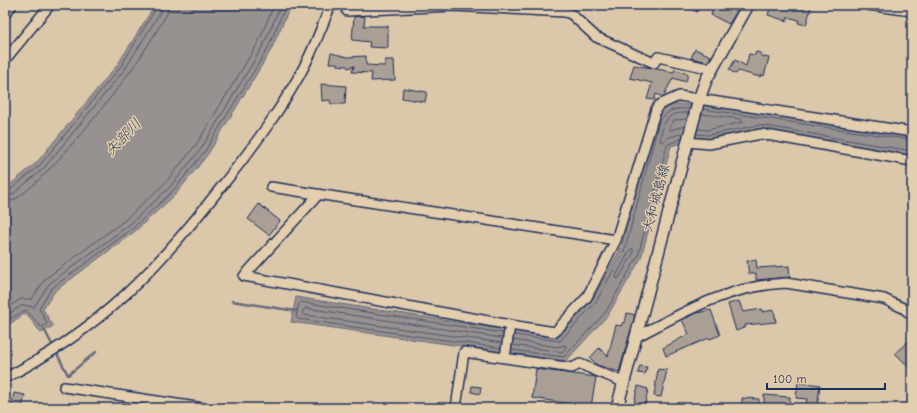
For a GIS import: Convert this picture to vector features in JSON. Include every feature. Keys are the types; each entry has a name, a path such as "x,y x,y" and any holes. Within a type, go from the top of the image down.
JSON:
{"main road":[{"name":"大和城島線","path":"616,408 699,100 712,69 748,5"}],"street":[{"path":"5,14 12,5"},
{"path":"5,60 50,5"},
{"path":"5,378 54,351 104,315 141,281 170,250 249,152 274,115 308,60 331,5"},
{"path":"350,5 347,11 452,6 489,6 565,12 570,14 596,37 654,63 658,57 712,69"},
{"path":"870,5 912,11"},
{"path":"319,194 244,276 510,329 555,332 587,297 616,240 656,109 659,105 679,96 912,132"},
{"path":"687,142 709,144 761,134 912,161"},
{"path":"271,187 616,240"},
{"path":"636,337 701,303 732,291 775,283 786,283 884,299 903,308 912,315"},
{"path":"505,357 510,329"},
{"path":"456,408 464,352 572,368 580,364 623,382"},
{"path":"64,388 202,408"}],"water":[{"name":"矢部川","path":"155,5 291,5 271,50 208,154 176,194 134,232 55,291 43,309 53,326 41,333 26,313 8,325 5,334 5,189 37,162 118,64"},
{"path":"674,104 710,106 912,136 912,155 760,129 707,139 697,138 671,146 641,258 608,315 566,361 291,322 296,297 558,338 592,300 621,248 655,120 663,109"}],"building":[{"path":"682,5 700,5 697,12"},
{"path":"714,5 722,5 737,11 729,24 711,15"},
{"path":"771,5 812,5 806,25 798,23 799,20 788,17 787,21 768,15"},
{"path":"354,17 365,17 364,26 388,26 388,48 369,47 370,42 352,40"},
{"path":"695,49 711,56 708,62 691,58"},
{"path":"756,52 761,53 761,56 769,58 764,76 761,75 760,77 738,71 736,74 729,70 735,60 746,66 749,54 755,55"},
{"path":"331,53 347,57 366,56 366,65 385,66 385,60 394,60 395,80 371,81 372,73 352,72 354,66 348,68 347,66 337,65 337,63 329,63"},
{"path":"634,65 674,72 675,69 688,74 686,82 673,78 663,97 656,94 654,100 647,99 652,83 630,78"},
{"path":"321,84 346,86 345,104 331,104 330,100 322,101"},
{"path":"403,88 427,92 425,102 402,98"},
{"path":"259,204 280,221 269,235 248,219"},
{"path":"756,260 757,268 789,266 790,277 756,280 756,273 749,274 747,261"},
{"path":"739,301 743,312 762,309 762,312 774,310 776,322 745,325 746,327 736,331 728,304"},
{"path":"711,310 720,335 666,356 663,348 689,334 682,320 696,313"},
{"path":"627,313 635,315 619,372 597,365 590,358 599,348 608,356 616,325 621,326 623,322 625,323"},
{"path":"912,338 912,370 895,353"},
{"path":"640,366 647,367 645,374 638,373"},
{"path":"536,369 596,377 591,407 532,398"},
{"path":"658,369 667,370 661,397 654,396"},
{"path":"798,382 820,385 817,408 805,408 807,399 796,398"},
{"path":"472,386 481,387 480,394 471,392"},
{"path":"638,386 648,389 645,405 634,403"},
{"path":"14,393 25,395 22,408 11,408"},
{"path":"764,395 790,397 789,406 764,405"},
{"path":"742,398 759,399 759,406 742,406"}],"waterway":[{"path":"232,301 296,311"},
{"path":"44,329 68,375 96,352"}]}
